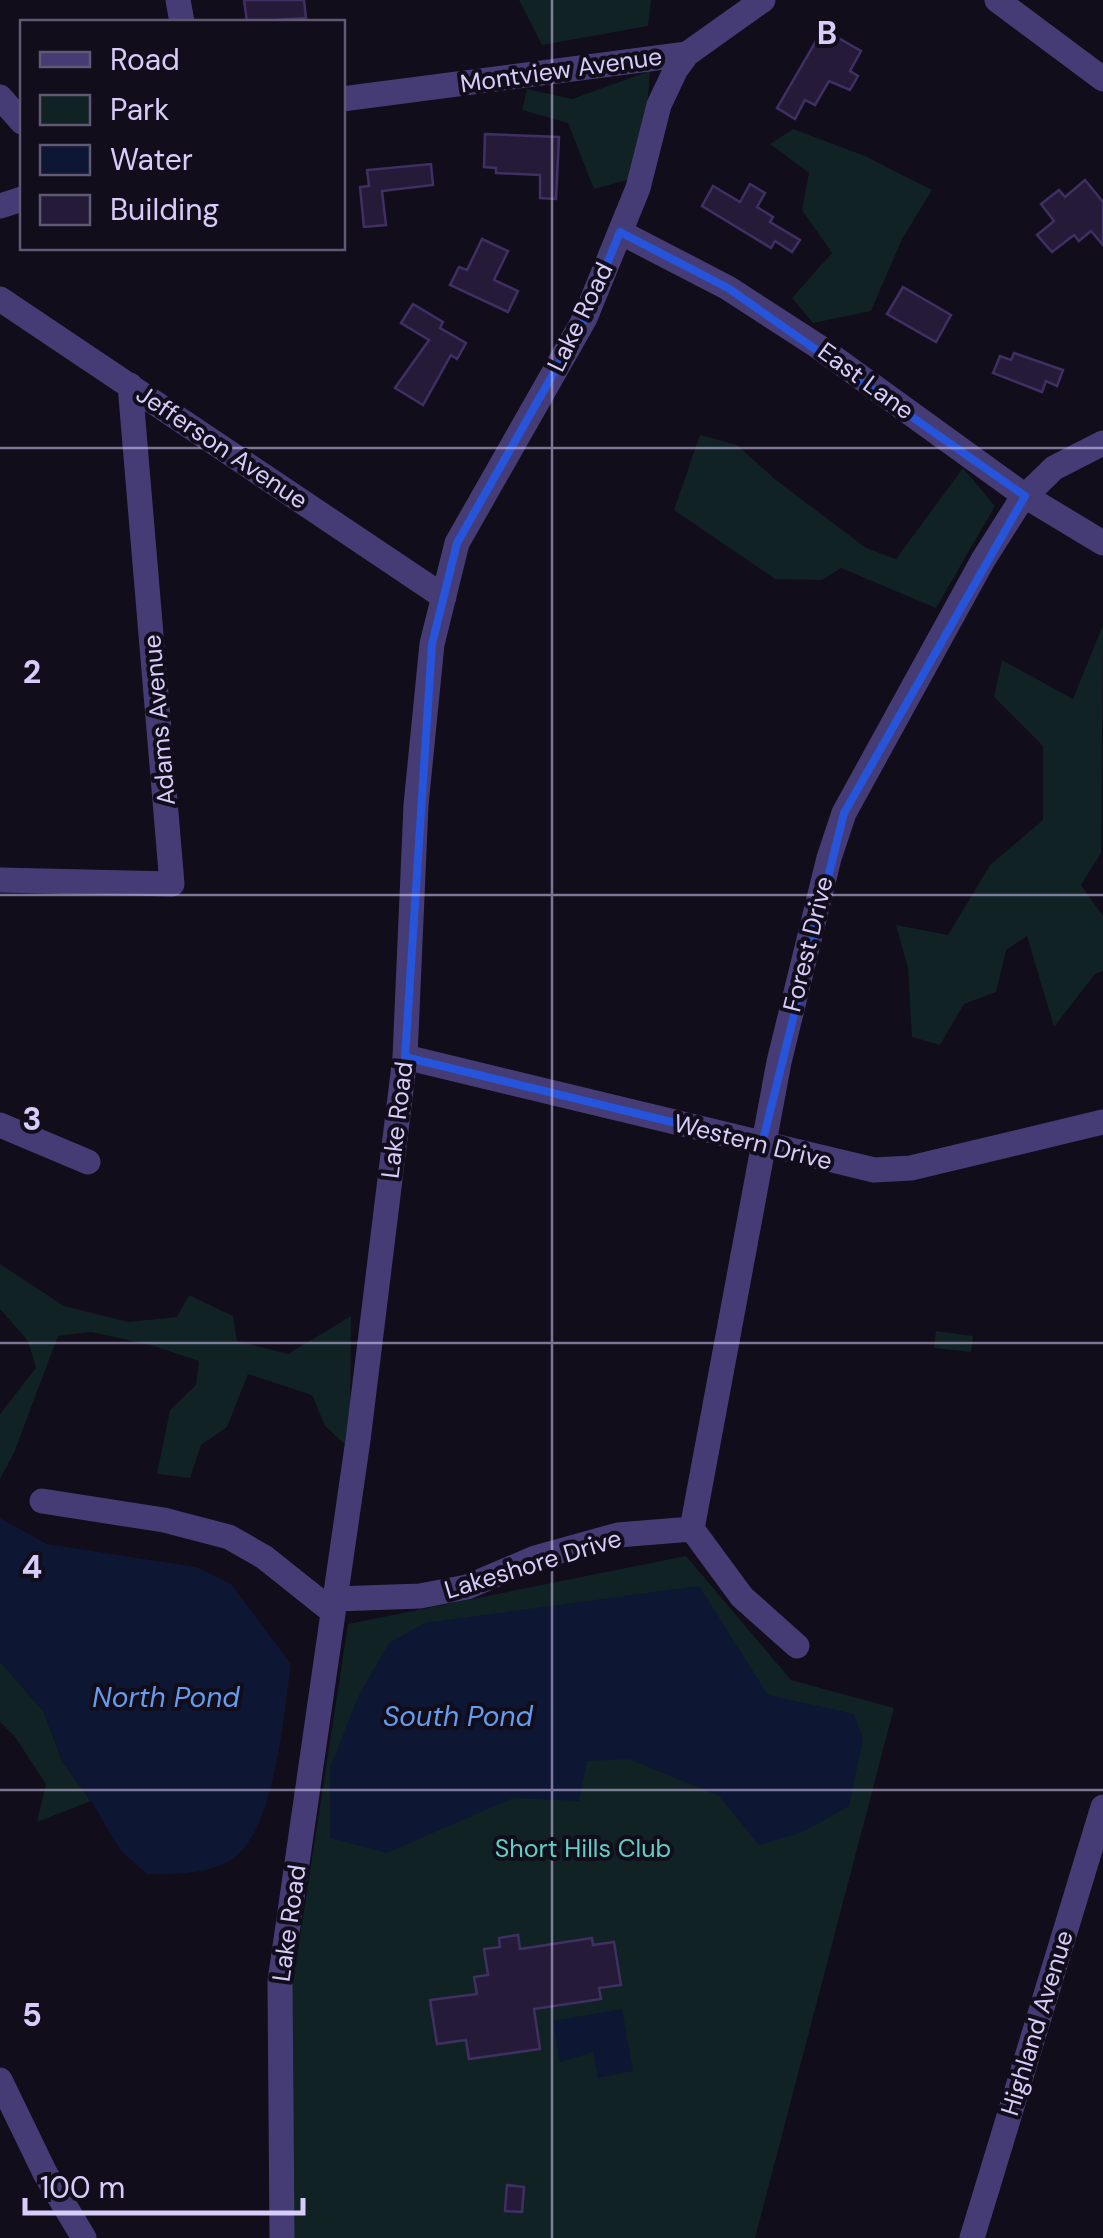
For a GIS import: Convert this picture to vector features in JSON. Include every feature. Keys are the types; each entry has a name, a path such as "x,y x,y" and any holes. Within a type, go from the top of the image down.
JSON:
{"street":[{"name":"Montview Avenue","path":"345,99 687,54 762,0"},
{"path":"998,0 1103,79"},
{"name":"Lake Road","path":"282,2238 280,1981 334,1605 405,1056 416,805 432,644 457,542 585,318 638,188 659,106 687,54"},
{"path":"0,96 20,120"},
{"name":"East Lane","path":"620,232 728,288 819,347 1025,496 1103,543"},
{"name":"Jefferson Avenue","path":"0,299 444,597"},
{"name":"Adams Avenue","path":"0,880 172,884 130,385"},
{"name":"Forest Drive","path":"692,1529 762,1144 807,948 844,812 983,560 1025,496 1054,468 1103,443"},
{"name":"Western Drive","path":"405,1056 874,1170 912,1168 1103,1122"},
{"path":"0,1125 88,1162"},
{"path":"42,1500 164,1520 230,1537 334,1605"},
{"path":"692,1529 742,1597 798,1646"},
{"name":"Lakeshore Drive","path":"334,1605 467,1587 534,1558 618,1535 692,1529"},
{"name":"Highland Avenue","path":"972,2238 1103,1807"},
{"path":"0,2080 45,2173 84,2238"}],"highlighted area":[{"path":"620,232 728,288 1025,496 844,813 762,1144 405,1057 432,644 457,543 585,318"}],"green space":[{"path":"519,0 651,0 648,26 542,45"},
{"path":"650,71 647,108 631,179 594,189 568,123 522,110 527,89 572,99"},
{"path":"793,129 865,156 932,190 902,239 871,311 813,323 792,298 832,253 802,210 809,173 770,144"},
{"path":"700,435 737,445 776,480 866,548 896,559 963,468 995,506 936,608 841,568 822,580 775,579 674,510"},
{"path":"1103,625 1101,853 1081,885 1103,916 1103,971 1095,974 1054,1027 1027,936 1006,950 996,992 964,1004 940,1045 912,1037 908,968 896,925 948,935 990,865 1043,820 1043,746 994,697 1002,660 1073,699"},
{"path":"0,1264 64,1306 128,1322 177,1317 189,1295 233,1316 237,1341 288,1354 351,1316 350,1449 325,1426 312,1395 248,1374 227,1427 201,1445 190,1478 157,1474 170,1410 196,1385 199,1361 151,1345 91,1332 58,1336 14,1453 0,1479 0,1414 36,1368 28,1341 0,1309"},
{"path":"936,1331 973,1336 971,1352 934,1348"},
{"name":"Short Hills Club","path":"686,1556 791,1680 894,1708 755,2238 291,2238 292,1989 348,1624"},
{"path":"0,1661 44,1712 62,1761 91,1801 37,1822 46,1784 15,1737 0,1722"}],"water":[{"name":"North Pond","path":"0,1518 47,1544 196,1567 231,1584 291,1664 281,1740 267,1799 246,1846 231,1860 201,1871 147,1874 121,1851 62,1761 44,1712 0,1661"},
{"name":"South Pond","path":"699,1586 768,1695 854,1714 863,1739 849,1806 803,1832 759,1845 719,1796 629,1759 587,1761 579,1801 513,1798 387,1853 330,1838 330,1768 358,1697 389,1643 425,1623"},
{"path":"622,2009 633,2071 598,2078 593,2052 560,2062 553,2021"}],"building":[{"path":"244,0 304,0 306,18 247,20"},
{"path":"823,29 861,51 850,71 858,76 850,90 829,81 815,105 805,100 795,119 777,108"},
{"path":"485,134 559,137 556,199 540,198 540,175 496,173 496,168 484,167"},
{"path":"431,164 433,185 382,191 386,225 364,227 360,187 369,186 367,170"},
{"path":"1085,180 1103,202 1103,245 1091,231 1079,241 1074,235 1052,252 1037,235 1054,221 1041,204 1059,190 1065,197"},
{"path":"750,184 765,193 757,207 773,217 770,222 800,240 792,252 775,241 771,248 702,206 713,186 740,202"},
{"path":"482,239 508,251 494,280 518,291 508,312 450,285 459,267 467,270"},
{"path":"903,287 951,315 936,342 887,314"},
{"path":"413,304 443,322 440,328 466,343 457,359 451,355 423,405 395,388 429,340 401,323"},
{"path":"1014,353 1063,370 1057,386 1046,381 1042,392 993,373 1000,356 1011,360"},
{"path":"518,1935 520,1949 592,1938 593,1945 614,1942 621,1985 599,1988 601,1999 534,2009 540,2049 469,2059 466,2040 437,2044 430,2000 477,1994 474,1977 488,1975 484,1949 500,1947 499,1938"},
{"path":"507,2185 524,2187 522,2212 505,2211"}]}
